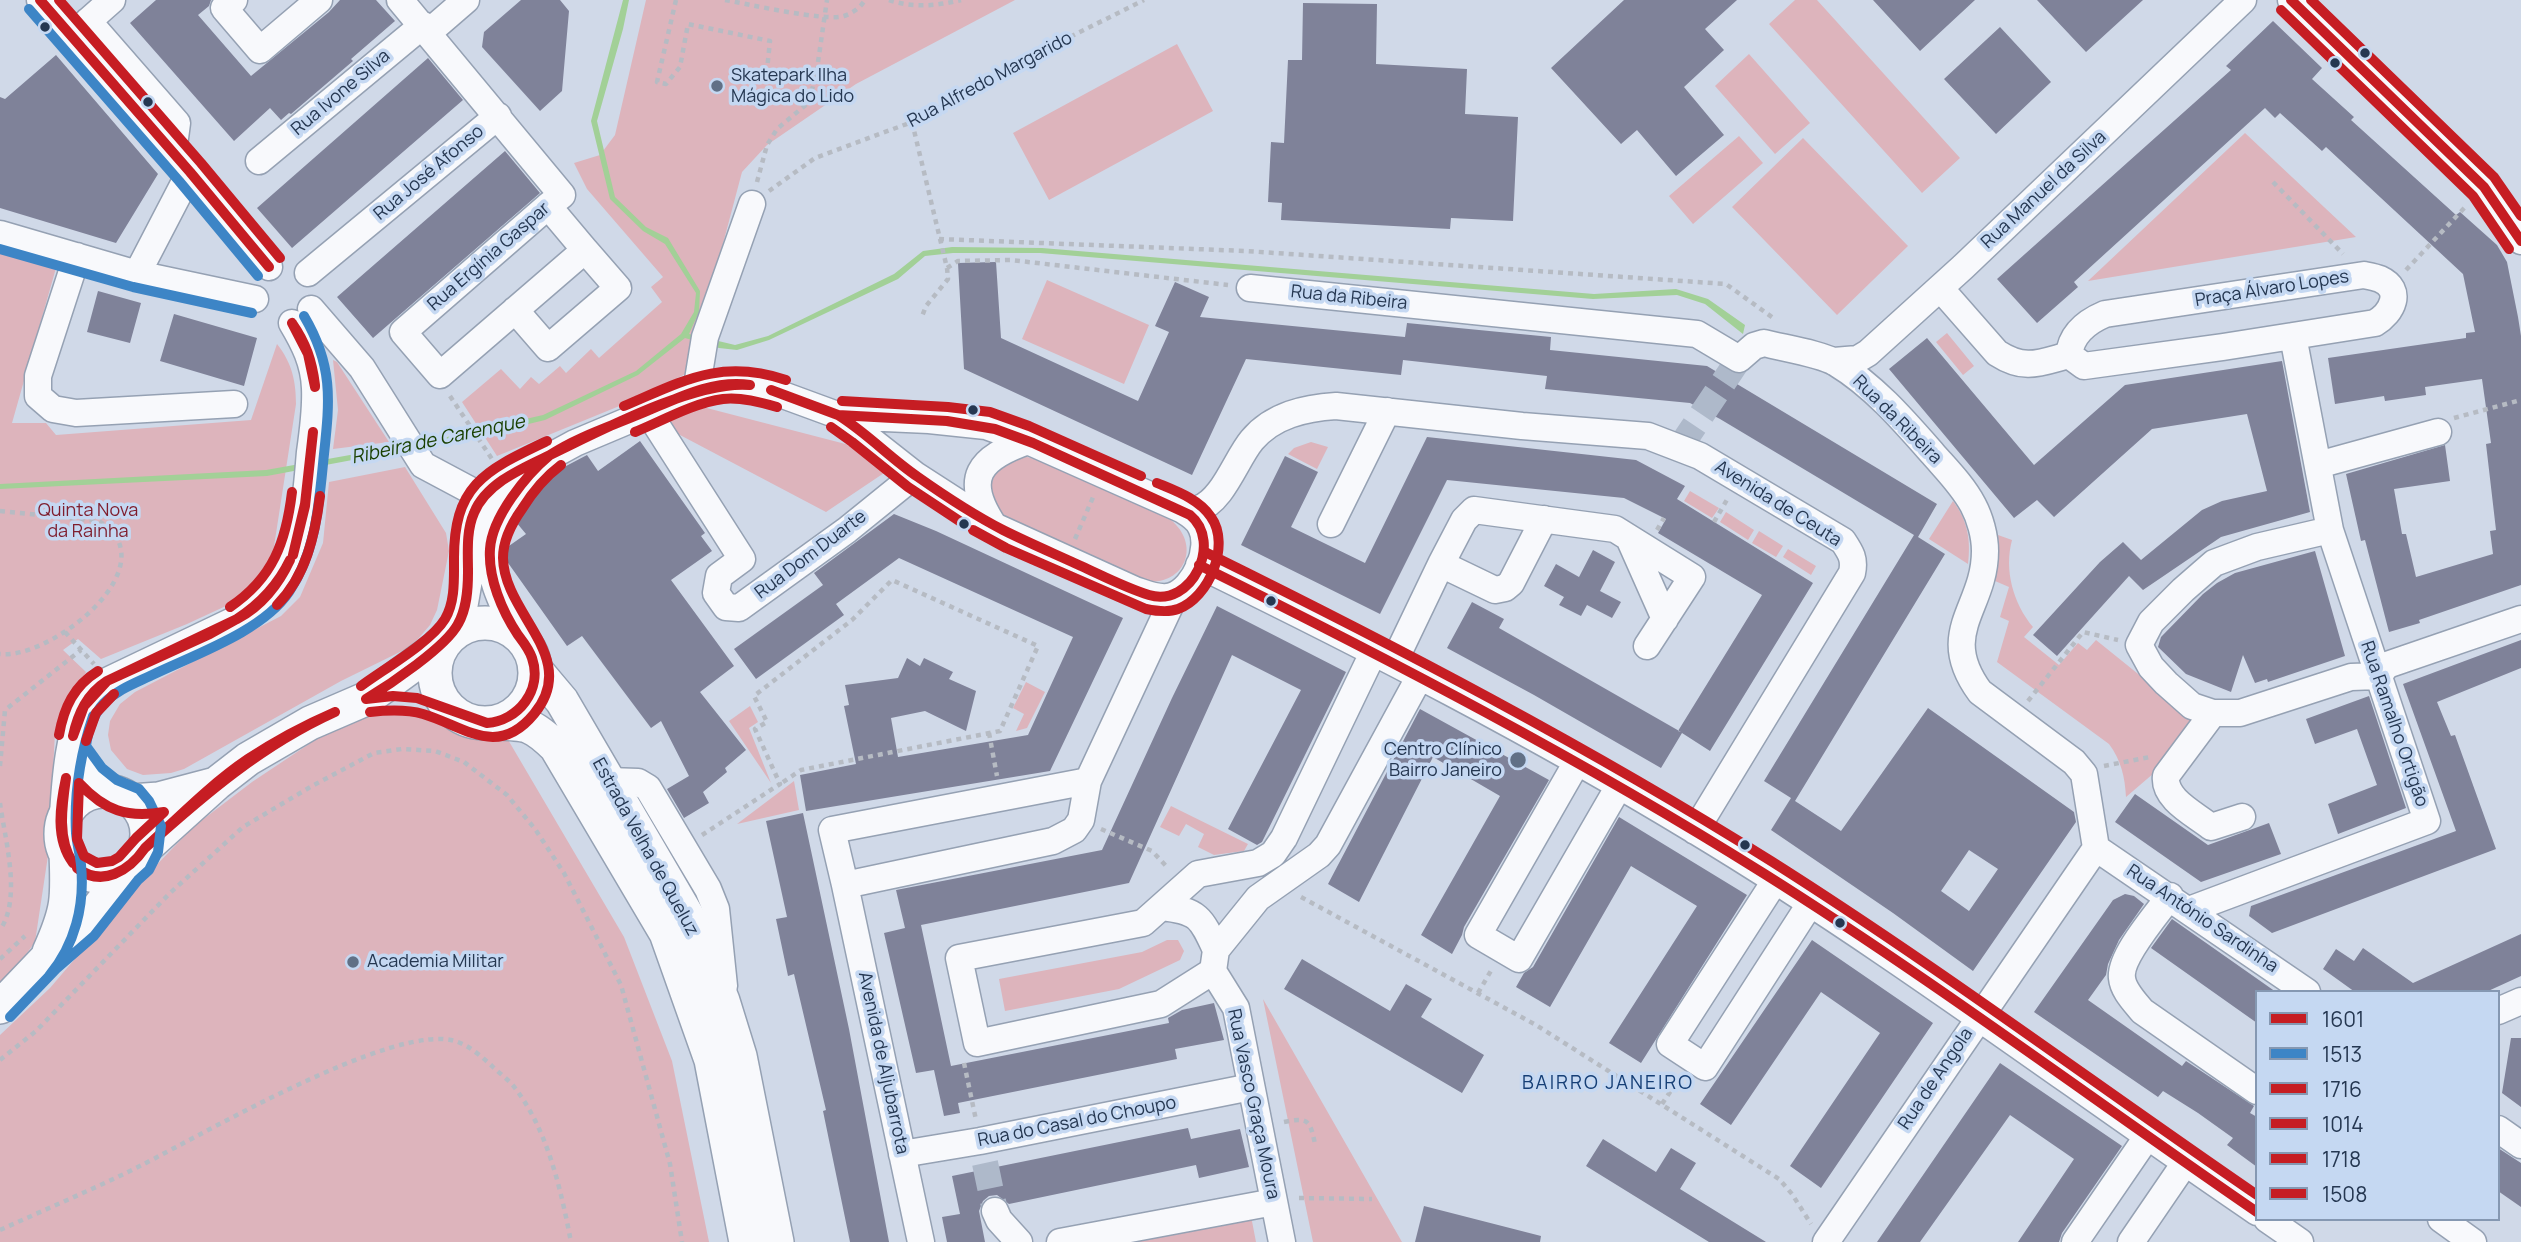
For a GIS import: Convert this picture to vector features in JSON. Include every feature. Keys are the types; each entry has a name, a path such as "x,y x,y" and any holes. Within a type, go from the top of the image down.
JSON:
{"main road":[{"path":"64,844 75,865 87,873 100,877 115,876 137,859 217,783 248,759 302,728 368,698 471,625 488,623 504,627 518,636 527,645 535,669 534,684 524,704 507,718 493,723 468,720 448,707 416,697 368,698"},
{"path":"448,707 438,689 435,668 438,654 451,637"},
{"name":"Estrada Velha de Queluz","path":"535,669 562,701 690,920 740,1056 777,1242"},
{"name":"Estrada Velha de Queluz","path":"493,723 527,724 538,730 556,747 666,933 711,1060 746,1242"},
{"path":"46,960 64,918 68,896 64,844 68,811 76,802 97,792 121,797 159,799 217,783"},
{"path":"0,1007 84,926 137,859 147,828 144,818 121,797"}],"street":[{"path":"40,0 80,29 177,123 182,162 137,274"},
{"path":"80,29 112,0"},
{"path":"234,0 224,8 260,50 319,0"},
{"name":"Rua José Afonso","path":"308,273 498,116 400,0"},
{"name":"Rua Ivone Silva","path":"259,161 466,0"},
{"path":"2291,0 2484,187 2520,229"},
{"name":"Rua Manuel da Silva","path":"1834,361 1858,359 1868,353 1940,288 2233,3"},
{"name":"Rua Ergínia Gaspar","path":"498,116 562,195 403,332 440,374 515,310"},
{"path":"182,162 269,267"},
{"path":"696,392 705,337 751,204"},
{"path":"548,206 618,288 548,348 515,310 585,250"},
{"path":"0,234 137,274 255,299"},
{"path":"77,256 38,376 38,396 53,409 76,413 234,404"},
{"path":"294,264 308,273 315,286 314,302 302,316 273,321 265,316 255,299 256,285 258,278 269,267 294,264"},
{"name":"Praça Álvaro Lopes","path":"2069,355 2075,335 2092,320 2105,314 2364,275 2382,280 2389,287"},
{"path":"1940,288 1997,353 2009,361 2034,365 2069,355 2084,366 2375,323 2386,316 2392,307 2393,296 2389,287"},
{"name":"Rua da Ribeira","path":"1250,288 1697,334 1739,359 1754,346 1764,343 1834,361 1871,388 1910,428 1960,485 1973,505 1980,522 1985,551 1979,582 1961,634 1960,649 1969,678 1980,692 2074,762 2081,771"},
{"path":"302,316 362,368 423,465 483,498"},
{"path":"64,844 64,783 73,728 91,693 109,680 223,626 262,602 289,564 299,535 305,503 314,414 315,386 302,316"},
{"name":"Rua Ramalho Ortigão","path":"2180,903 2427,821 2330,530 2293,336"},
{"path":"451,637 463,614 470,574 470,524 483,498 548,456 696,392 738,383 761,387 840,416 915,475 994,526 1152,596 1175,595"},
{"name":"Avenida de Ceuta","path":"1181,509 1198,509 1210,500 1223,486 1251,440 1267,426 1309,407 1336,406 1522,426 1648,436 1700,456 1843,541 1852,554 1852,573 1695,831"},
{"path":"1331,524 1387,411"},
{"name":"Rua Dom Duarte","path":"648,412 742,559 719,576 716,593 726,607 739,608 847,530 915,475"},
{"path":"840,416 929,419 986,426 1028,441 1181,509 1194,517 1205,534 1206,544 1190,582 1175,595 1088,781 1082,820 1073,830 1053,841 845,885"},
{"path":"2318,465 2438,432"},
{"path":"994,526 981,507 977,485 981,471 989,460 1002,450 1028,441"},
{"path":"518,636 502,605 489,562 490,541 496,524 514,496 548,456"},
{"path":"1420,676 1328,845 1258,898 1214,961 1161,1004 977,1043 959,958 1143,923 1198,874 1258,863 1273,854 1464,520 1474,510 1615,529 1692,577 1647,646"},
{"path":"1441,564 1495,590 1506,588 1544,519"},
{"path":"2330,530 2257,547 2214,563 2151,622 2139,645 2151,667 2192,706 2213,713 2240,713 2351,677 2378,676 2387,665 2521,619"},
{"path":"1629,538 1665,619"},
{"path":"1199,565 1420,676 1577,762 1695,831 1810,904 1978,1017 2255,1211"},
{"path":"2213,713 2165,776 2167,791 2211,827 2242,817"},
{"path":"71,750 92,778 121,797"},
{"path":"1577,762 1478,935 1520,959 1619,786"},
{"path":"2081,771 2084,774 2096,848"},
{"path":"609,781 638,782 648,788 708,889 716,909 726,1012"},
{"name":"Avenida de Aljubarrota","path":"921,1242 832,830 1088,781"},
{"path":"1284,838 1310,861"},
{"name":"Rua António Sardinha","path":"2096,848 2304,990"},
{"name":"Rua de Angola","path":"1828,1239 2096,848"},
{"path":"1775,881 1670,1044 1705,1067 1810,904"},
{"path":"2180,903 2129,954 2122,968 2122,980 2142,1011 2255,1090"},
{"name":"Rua Vasco Graça Moura","path":"1161,906 1186,909 1205,925 1214,961 1236,1009 1251,1087 1286,1200 1282,1242"},
{"path":"2500,1010 2521,1001"},
{"name":"Rua do Casal do Choupo","path":"902,1154 982,1152 1251,1087"},
{"path":"2500,1130 2521,1145"},
{"path":"2074,1242 2147,1137"},
{"path":"2131,1242 2185,1163"},
{"path":"1060,1242 1286,1200"},
{"path":"995,1211 999,1220 1019,1242"},
{"path":"2270,1221 2300,1242"},
{"path":"2444,1221 2473,1242"}],"path":[{"path":"676,0 657,82 666,84 680,67 688,24 770,41 767,69 816,76"},
{"path":"725,0 824,17 842,17 859,8 865,0"},
{"path":"751,204 767,145 777,129 808,103 816,76 827,0"},
{"path":"889,0 918,6 942,5 961,0"},
{"name":"Rua Alfredo Margarido","path":"751,204 815,158 912,122 1038,53 1144,0"},
{"path":"912,122 948,279 926,306 921,319"},
{"path":"2273,182 2364,275"},
{"path":"2389,287 2484,187"},
{"path":"939,239 1246,251 1726,284 1780,323"},
{"path":"947,268 958,261 1011,260 1250,288"},
{"path":"449,394 489,455"},
{"path":"2438,432 2451,419 2521,400"},
{"path":"1066,559 1103,474"},
{"path":"0,511 99,521 112,531 120,545 121,562 112,587 93,610 65,631 29,652 0,654"},
{"path":"684,847 780,784 801,770 1000,732 1038,646 892,580 852,620 754,696 767,722 755,729 780,784"},
{"path":"65,631 109,680"},
{"path":"2014,718 2083,632 2139,645"},
{"path":"0,766 5,710 81,650"},
{"path":"989,733 1001,797"},
{"path":"0,1060 36,1031 170,893 243,827 374,753 402,749 435,751 464,762 507,795 521,812 564,873 621,985 670,1164 682,1242"},
{"path":"2081,771 2185,750"},
{"path":"0,803 12,889 7,920 0,930"},
{"path":"1082,820 1152,851 1184,886"},
{"path":"1296,895 1536,1025 1779,1179 1807,1219 1828,1239"},
{"path":"0,1230 126,1173 328,1070 391,1046 418,1039 456,1041 480,1055 515,1088 539,1130 563,1198 571,1242"},
{"path":"977,1043 963,1056 982,1152"},
{"path":"1661,1105 1692,1058"},
{"path":"1282,1109 1287,1135"},
{"path":"1284,1122 1303,1119 1306,1121 1312,1128 1315,1143"},
{"path":"1286,1200 1297,1186"},
{"path":"1286,1200 1372,1199"},
{"path":"1286,1200 1301,1209"}],"green space":[{"path":"646,0 1015,0 856,84 767,145 742,172 689,372 644,396 497,456 462,402 501,369 520,389 531,377 539,384 560,366 566,373 591,349 599,358 662,302 651,287 663,277 587,189 574,163 600,155 615,135"},
{"path":"1795,0 1817,0 1960,158 1922,193 1769,24"},
{"path":"1177,44 1213,111 1049,200 1013,133"},
{"path":"1749,54 1810,123 1775,154 1715,86"},
{"path":"2245,133 2356,237 2088,281"},
{"path":"1739,136 1763,163 1693,224 1669,196"},
{"path":"1803,138 1908,246 1837,315 1732,207"},
{"name":"Quinta Nova da Rainha","path":"0,252 56,268 12,423 46,423 56,435 251,420 277,344 292,372 296,404 273,553 257,578 228,605 101,659 78,639 63,650 86,672 55,732 49,849 35,942 12,974 0,984"},
{"path":"1047,280 1149,325 1124,384 1022,339"},
{"path":"1947,333 1974,366 1963,375 1936,342"},
{"path":"333,360 337,362 389,442 333,449 338,410"},
{"path":"699,406 857,447 884,473 826,512 661,425"},
{"path":"1311,442 1328,447 1317,469 1288,454 1294,448"},
{"path":"1027,457 1171,520 1180,530 1187,552 1178,571 1169,578 1144,581 1001,516 992,496 994,477 1006,463"},
{"path":"405,467 446,533 449,551 437,610 430,625 418,639 406,649 341,681 184,769 143,775 127,769 111,750 108,735 110,721 120,704 135,692 281,616 300,597 323,543 329,482"},
{"path":"1690,491 1719,508 1712,518 1684,501"},
{"path":"1953,501 1967,531 1968,564 1929,539"},
{"path":"1726,512 1754,530 1748,540 1720,522"},
{"path":"1759,531 1783,546 1776,557 1752,543"},
{"path":"1998,535 2012,540 2009,563 2012,586 2020,608 2033,627 2024,637 2059,665 2078,643 2087,650 2096,640 2194,719 2168,761 2126,797 2122,769 2109,744 1997,662 2009,621 2000,617 2009,587 1995,581"},
{"path":"1788,549 1816,566 1811,575 1783,557"},
{"path":"1026,682 1045,692 1027,728 1016,731 1024,714 1013,708"},
{"path":"750,706 758,722 749,728 771,783 729,721"},
{"name":"Academia Militar","path":"375,712 425,713 462,733 507,738 624,937 672,1061 709,1242 0,1242 0,1035 50,988 145,877 193,827 252,782 324,734"},
{"path":"794,781 799,810 737,824"},
{"path":"1171,806 1248,844 1244,851 1214,855 1198,847 1204,834 1186,824 1179,836 1160,827"},
{"path":"1167,940 1178,940 1184,951 1180,960 1119,989 1005,1011 999,979 1142,952"},
{"path":"1263,999 1402,1242 1313,1242"},
{"path":"1251,1216 1256,1242 1121,1242"}],"water":[{"name":"Ribeira de Carenque","path":"623,0 629,0 623,29 597,121 615,197 646,227 668,238 700,291 699,312 689,334 735,345 768,336 894,274 923,251 952,247 1042,248 1594,294 1676,289 1708,299 1745,325 1743,334 1705,304 1677,295 1593,299 1040,253 953,253 925,256 898,279 769,340 737,350 685,338 638,375 545,420 475,437 267,476 0,489 0,484 266,470 434,440 543,415 636,371 681,334 694,312 696,293 665,244 643,231 610,199 591,121"}],"building":[{"path":"156,0 211,0 209,6 198,15 251,76 340,0 376,0 395,21 291,114 281,120 270,108 234,141 130,23"},
{"path":"521,0 560,0 569,11 562,91 540,111 482,47 484,32"},
{"path":"1624,0 1737,0 1705,29 1724,50 1684,87 1724,135 1676,176 1637,130 1621,144 1551,68"},
{"path":"1873,0 1975,0 1920,51"},
{"path":"2037,0 2143,0 2086,52"},
{"path":"1303,3 1377,4 1376,64 1467,69 1465,114 1518,117 1513,221 1451,218 1450,229 1281,220 1282,203 1268,202 1271,142 1284,143 1288,60 1302,60"},
{"path":"2273,21 2322,68 2312,79 2354,117 2351,120 2456,215 2460,212 2497,245 2507,262 2518,317 2521,336 2521,585 2389,632 2365,540 2361,541 2346,474 2445,445 2450,481 2394,489 2402,534 2406,534 2416,577 2493,554 2490,531 2496,530 2486,444 2491,443 2482,379 2425,387 2426,395 2385,401 2384,396 2335,404 2328,358 2466,338 2466,333 2475,332 2463,274 2326,147 2322,151 2280,113 2275,118 2265,108 2074,282 2078,287 2037,323 1997,279 2231,70 2226,66"},
{"path":"2000,27 2051,82 1996,134 1944,79"},
{"path":"56,55 158,174 116,243 0,208 0,97 5,99"},
{"path":"428,58 463,100 292,248 257,208"},
{"path":"505,151 540,193 373,338 337,297"},
{"path":"996,262 1001,338 1138,401 1169,332 1155,326 1175,282 1209,297 1200,317 1405,337 1407,323 1551,337 1550,350 1707,366 1937,504 1918,537 1945,554 1795,801 1841,831 1928,708 2074,812 2076,822 1973,971 1771,830 1791,798 1764,781 1914,535 1690,403 1545,389 1547,376 1403,360 1401,375 1246,359 1192,475 964,369 958,263","holes":["1969,850 1998,869 1969,911 1941,891"]},
{"path":"98,291 141,303 130,343 87,332"},
{"path":"174,314 257,338 244,386 160,361"},
{"path":"1927,338 2034,465 2125,385 2282,361 2310,512 2221,537 2143,590 2129,576 2057,656 2033,635 2100,562 2123,542 2141,560 2202,510 2222,501 2267,491 2247,414 2152,429 2054,517 2037,500 2014,518 1889,369"},
{"path":"1427,437 1636,460 1685,486 1677,499 1813,583 1710,751 1682,733 1661,768 1447,648 1472,602 1504,619 1499,628 1678,730 1762,595 1658,533 1666,519 1624,498 1447,480 1380,614 1241,545 1285,456 1318,472 1291,527 1365,563"},
{"path":"640,441 705,533 701,536 712,551 671,580 734,666 700,692 746,750 725,768 727,772 703,792 709,803 684,818 667,789 689,776 661,721 651,728 582,636 567,646 506,560 506,548 526,534 516,522 549,475 587,455 598,471"},
{"path":"894,514 1123,618 1050,771 806,811 800,775 856,764 844,706 849,705 845,685 898,678 907,658 920,666 924,658 953,672 949,679 976,691 966,731 925,711 891,718 898,757 1028,735 1073,637 899,558 836,604 844,615 756,679 734,649 823,585 814,573"},
{"path":"1593,550 1615,562 1600,591 1621,602 1612,618 1587,605 1581,616 1559,605 1564,597 1544,586 1556,564 1579,577"},
{"path":"2315,551 2345,656 2268,682 2267,679 2255,683 2243,655 2231,692 2186,674 2158,647 2161,637 2217,583 2235,573"},
{"path":"1217,606 1346,672 1262,842 1257,845 1228,829 1301,690 1232,655 1129,883 921,925 951,1066 1169,1023 1168,1018 1182,1010 1214,1003 1224,1040 1175,1049 1177,1059 958,1103 960,1113 944,1116 934,1070 916,1073 884,933 905,928 896,890 1102,850"},
{"path":"2521,640 2521,668 2437,702 2451,736 2455,735 2496,849 2272,933 2249,916 2251,906 2456,831 2403,684"},
{"path":"2369,696 2406,808 2338,834 2328,804 2377,785 2357,729 2315,744 2306,719"},
{"path":"1420,709 1549,780 1464,927 1452,954 1421,935 1500,796 1433,757 1359,902 1328,884"},
{"path":"2135,794 2208,845 2269,823 2281,854 2201,882 2115,822"},
{"path":"803,813 849,1029 889,1242 850,1242 823,1111 826,1110 794,974 788,976 776,919 787,917 766,821"},
{"path":"1619,817 1747,895 1641,1063 1609,1043 1697,906 1631,866 1550,1007 1516,987 1524,973 1533,967"},
{"path":"2125,894 2134,896 2144,904 2119,940 2106,975 2088,1000 2182,1066 2186,1061 2254,1106 2250,1113 2255,1116 2255,1166 2227,1145 2233,1138 2198,1113 2163,1091 2158,1097 2034,1012 2113,900"},
{"path":"2172,919 2273,990 2255,990 2255,1022 2151,948"},
{"path":"2521,934 2521,976 2490,990 2352,990 2323,969 2336,949 2354,961 2363,948 2413,983"},
{"path":"1812,940 1933,1023 1821,1188 1790,1166 1880,1033 1821,992 1731,1125 1700,1104"},
{"path":"1302,959 1390,1011 1406,984 1432,999 1421,1017 1484,1055 1462,1093 1284,989"},
{"path":"2511,1038 2521,1038 2521,1107 2502,1093"},
{"path":"2000,1063 2122,1146 2062,1233 2059,1242 2018,1242 2074,1159 2010,1115 1920,1242 1877,1242"},
{"path":"1188,1128 1191,1139 1240,1129 1249,1167 1199,1178 1196,1165 1009,1204 997,1195 989,1196 983,1201 979,1211 985,1242 947,1242 942,1217 960,1214 952,1176"},
{"path":"1603,1139 1656,1172 1671,1148 1696,1163 1680,1189 1766,1242 1709,1242 1586,1166"},
{"path":"2500,1149 2521,1163 2521,1207 2500,1192"},
{"path":"1424,1206 1541,1236 1540,1242 1415,1242"}],"tunnel":[{"path":"1680,447 1739,359"},
{"path":"985,1163 995,1211"}],"transit line":[{"name":"1601","path":"40,0 269,267"},
{"name":"1716","path":"59,0 280,258"},
{"name":"1014","path":"2291,0 2484,187 2521,241"},
{"name":"1508","path":"2311,0 2494,177 2521,216"},
{"name":"1513","path":"29,9 258,276"},
{"name":"1718","path":"2281,10 2473,196 2509,249"},
{"name":"1513","path":"0,249 133,287 252,313"},
{"name":"1513","path":"10,1017 56,969 94,936 149,870 158,852 161,826 149,801 139,789 117,780 102,768 86,746 97,713 109,698 120,691 226,641 262,619 289,592 306,559 318,508 328,399 325,367 304,316"},
{"name":"1601","path":"292,323 308,352 315,387 308,354 292,323"},
{"name":"1716","path":"624,406 703,375 742,371 786,380"},
{"name":"1601","path":"550,455 570,443 705,388 750,385"},
{"name":"1601","path":"550,455 621,421 676,399 703,390 750,385"},
{"name":"1601","path":"771,390 838,415"},
{"name":"1601","path":"771,390 838,415"},
{"name":"1716","path":"635,432 689,408 723,399 744,399 777,407"},
{"name":"1716","path":"842,401 990,412 1029,426 1141,476"},
{"name":"1601","path":"838,415 947,421 995,429 1033,443 1190,515 1199,527 1204,541 1198,570 1190,583 1178,592 1164,596 1149,595 1123,585 1013,535 970,512 908,470 838,415"},
{"name":"1716","path":"831,427 908,487 964,524"},
{"name":"1601","path":"293,555 305,504 313,432"},
{"name":"1601","path":"293,555 305,506 313,432"},
{"name":"1716","path":"361,686 418,646 445,619 453,591 455,536 459,515 476,484 506,462 547,441"},
{"name":"1601","path":"366,699 416,665 452,633 465,605 471,520 480,502 506,478 550,455"},
{"name":"1601","path":"366,699 393,696 417,698 487,723 509,716 525,702 534,681 532,658 497,594 491,571 490,549 492,537 504,510 531,474 550,455"},
{"name":"1716","path":"370,712 417,712 466,731 493,737 507,735 534,714 546,693 549,674 545,655 507,579 503,551 509,532 526,503 544,480 561,465"},
{"name":"1716","path":"973,530 1006,548 1146,609 1178,609 1199,594 1214,569 1218,556 1217,529 1200,505 1157,483"},
{"name":"1716","path":"230,607 257,584 275,557 286,527 292,492"},
{"name":"1716","path":"277,605 295,581 308,554 320,496"},
{"name":"1716","path":"1205,552 1492,699 1633,778 1771,861 1894,942 2255,1194"},
{"name":"1601","path":"237,619 268,593 290,560"},
{"name":"1601","path":"237,619 254,608 268,594 290,560"},
{"name":"1601","path":"1199,565 1343,637 1555,750 1763,873 1888,955 2255,1211"},
{"name":"1601","path":"107,681 237,619"},
{"name":"1601","path":"107,681 237,619"},
{"name":"1716","path":"59,735 71,698 82,683 98,671"},
{"name":"1601","path":"73,736 84,705 107,681"},
{"name":"1601","path":"73,736 84,706 107,681"},
{"name":"1716","path":"86,741 96,713 114,694"},
{"name":"1601","path":"145,848 234,769 279,740 335,712"},
{"name":"1601","path":"145,848 235,772 283,740 335,712"},
{"name":"1513","path":"49,976 72,938 79,910 82,880 76,833 77,788 93,716"},
{"name":"1601","path":"66,778 62,811 63,833 73,863"},
{"name":"1601","path":"66,778 60,822 63,844 73,863"},
{"name":"1716","path":"79,783 98,800 117,810 139,814 164,812 119,857 97,863 84,856 77,839 79,783"},
{"name":"1601","path":"77,868 96,876 115,874 131,864 145,848"},
{"name":"1601","path":"77,868 86,874 105,877 123,870 145,848"}],"place":[{"name":"Skatepark Ilha Mágica do Lido","path":"717,86"},
{"name":"Centro Clínico Bairro Janeiro","path":"1518,760"},
{"name":"Academia Militar","path":"353,962"}],"district":[{"name":"BAIRRO JANEIRO","path":"1608,1084"}]}
